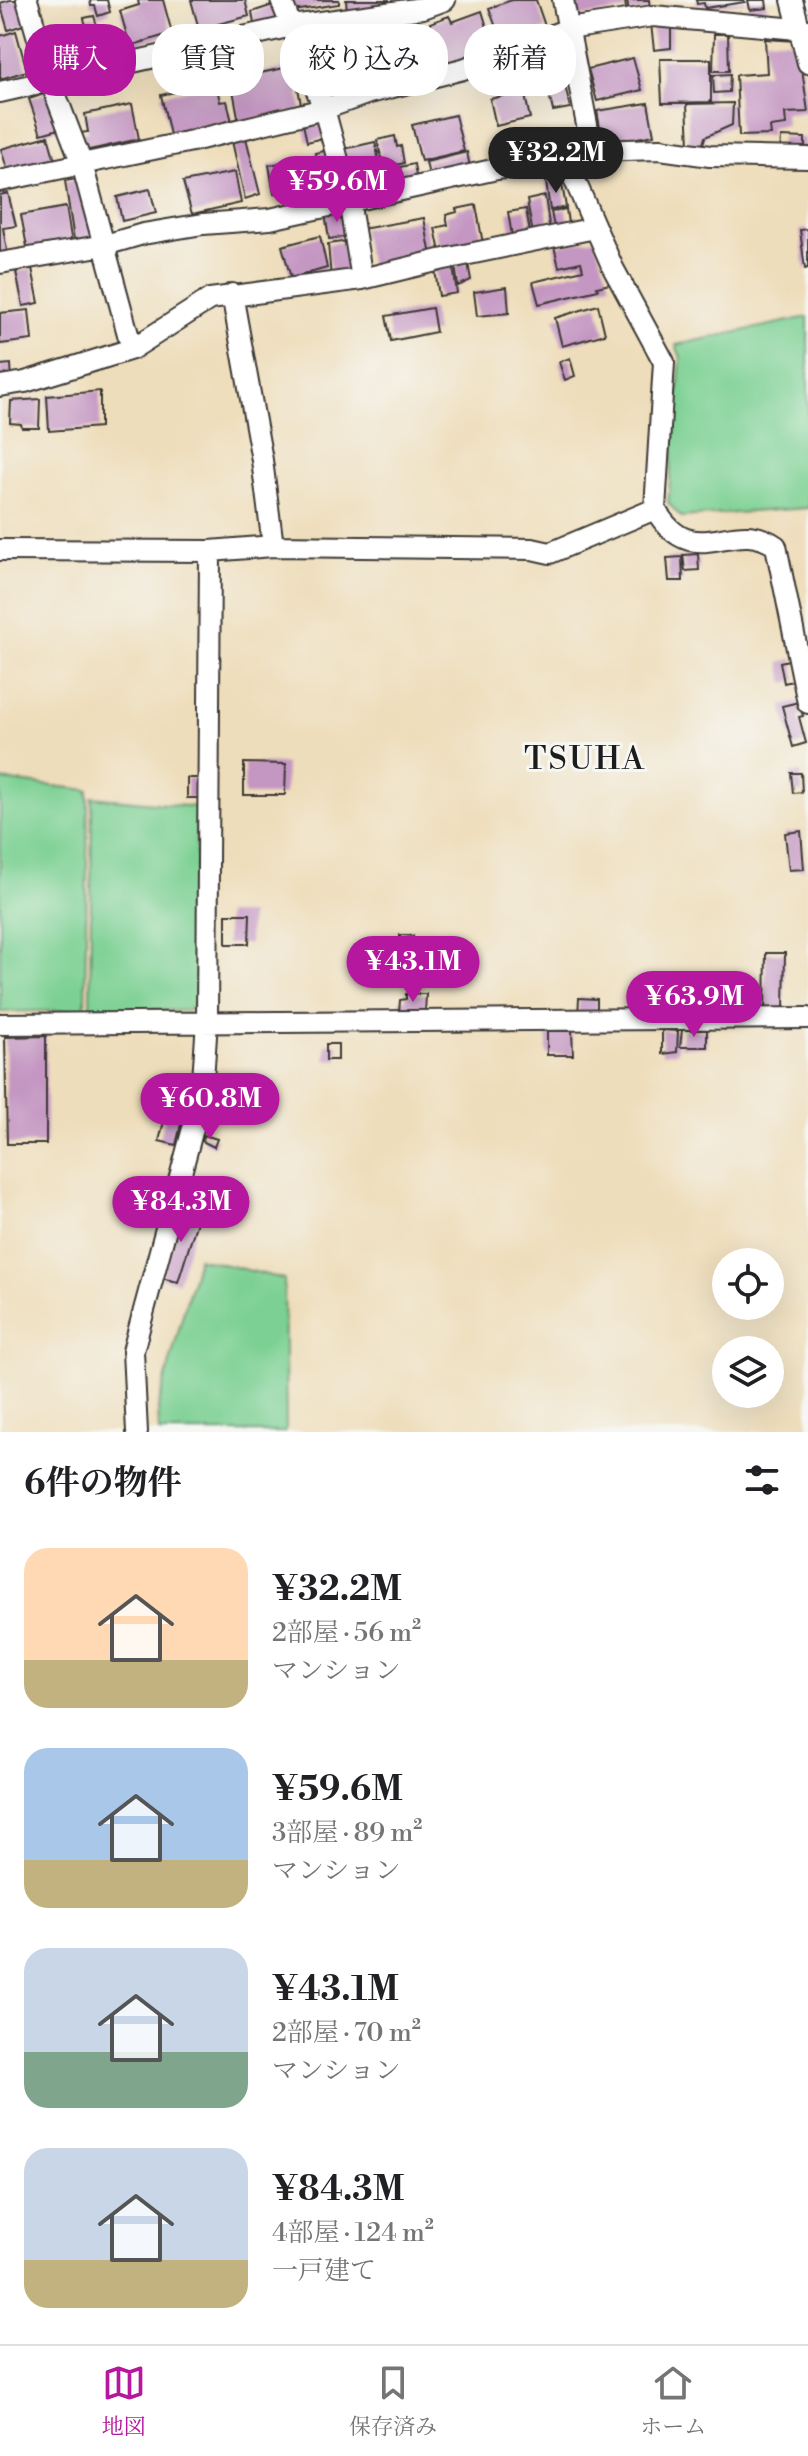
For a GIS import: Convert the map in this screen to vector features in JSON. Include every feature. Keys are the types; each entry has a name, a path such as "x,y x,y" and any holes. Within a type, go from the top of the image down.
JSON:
{"street":[{"path":"27,0 34,24"},
{"path":"281,0 291,24"},
{"path":"307,24 423,8 445,0"},
{"path":"563,0 567,24"},
{"path":"792,0 805,30 808,63"},
{"path":"576,28 653,16 805,30"},
{"path":"136,61 280,29"},
{"path":"0,181 324,109 369,93 464,69"},
{"path":"576,70 592,151"},
{"path":"0,92 24,86"},
{"path":"56,96 82,164 132,349"},
{"path":"319,96 349,200 362,279"},
{"path":"0,263 203,224 270,219 497,169 566,160 592,151 660,149 710,156 808,158"},
{"path":"566,160 613,268 664,362 655,509 664,524 690,542 762,537 776,546 808,703"},
{"path":"0,386 25,382 132,349 210,299 362,279 595,228"},
{"path":"232,294 262,460 273,546"},
{"path":"0,550 210,551 273,546 519,548 550,553 655,509"},
{"path":"137,1432 133,1351 202,1095 207,1021 210,551"},
{"path":"0,1024 808,1018"}],"green space":[{"path":"808,317 808,508 681,517 668,503 681,358 676,345"},
{"path":"0,780 88,790 85,1010 0,1012"},
{"path":"92,797 196,807 196,1005 187,1011 90,1008"},
{"path":"198,1258 284,1279 286,1432 159,1432 158,1407"}],"building":[{"path":"19,0 26,24 8,30 0,3"},
{"path":"90,0 107,0 110,12 98,16"},
{"path":"138,0 163,0 170,24 152,24 152,39 136,44 136,24 124,24 120,11 139,5"},
{"path":"191,0 245,0 249,16 218,24 198,24"},
{"path":"291,0 339,0 339,4 293,11"},
{"path":"346,0 389,0 389,3 347,11"},
{"path":"512,0 536,0 544,24 495,24 489,8"},
{"path":"573,0 625,0 626,10 576,17"},
{"path":"627,0 649,0 650,10 629,12"},
{"path":"696,0 745,2 705,8 704,3 697,4"},
{"path":"748,0 766,0 767,8 750,10"},
{"path":"273,5 282,23 264,28 264,24 254,24 252,12"},
{"path":"482,11 486,24 464,24 464,59 448,66 448,24 430,23 449,16 452,22"},
{"path":"94,16 96,24 85,24 84,18"},
{"path":"386,19 387,24 360,24"},
{"path":"671,23 671,48 654,50 651,24"},
{"path":"16,31 24,72 0,79 0,36"},
{"path":"714,34 728,34 729,71 713,71"},
{"path":"765,39 798,41 808,112 785,113 786,125 770,127 771,135 739,136 736,75 767,73"},
{"path":"633,58 642,90 597,101 588,69"},
{"path":"660,59 711,59 711,102 662,103"},
{"path":"280,69 280,96 299,96 302,110 239,122 234,96 264,96 264,72"},
{"path":"730,74 729,92 714,93 713,75"},
{"path":"51,96 59,129 41,134 29,99"},
{"path":"161,96 219,96 220,102 227,101 232,122 170,135"},
{"path":"525,96 530,118 496,126 490,99"},
{"path":"550,96 567,96 570,108 553,111"},
{"path":"648,103 654,135 603,144 597,111"},
{"path":"733,103 732,125 705,137 703,144 689,144 687,104"},
{"path":"132,104 139,139 85,151 80,133 88,132 85,114"},
{"path":"455,115 464,151 421,161 412,125"},
{"path":"322,120 326,137 307,142 303,124"},
{"path":"48,136 55,161 9,175 1,149"},
{"path":"395,136 397,147 401,146 404,163 384,168 377,140"},
{"path":"781,137 805,138 805,154 780,153"},
{"path":"246,138 260,194 245,199 232,141"},
{"path":"375,142 380,166 370,169 371,177 360,180 358,173 351,175 344,149"},
{"path":"329,150 341,196 327,199 315,153"},
{"path":"467,152 471,172 430,180 426,162"},
{"path":"304,159 308,188 274,194 269,165"},
{"path":"414,164 417,182 404,185 400,167"},
{"path":"235,172 241,203 192,214 183,182"},
{"path":"76,179 82,182 99,239 75,246 65,181"},
{"path":"561,179 566,207 550,210 546,182"},
{"path":"150,189 156,213 122,221 117,197"},
{"path":"8,193 16,226 3,228 8,257 0,258 0,195"},
{"path":"545,196 550,232 533,235 527,200"},
{"path":"476,205 483,244 440,252 435,228 448,225 446,215 457,212 456,209"},
{"path":"66,207 72,244 28,252 21,215"},
{"path":"344,209 348,236 329,239 325,213"},
{"path":"526,209 530,233 512,236 508,212"},
{"path":"566,209 569,230 555,232 551,212"},
{"path":"424,218 431,256 370,266 362,229"},
{"path":"808,229 808,268 805,269 800,230"},
{"path":"320,236 327,268 291,278 282,246"},
{"path":"594,239 610,284 597,287 598,290 539,304 533,282 583,270 581,262 559,267 554,246"},
{"path":"349,241 353,275 331,278 328,244"},
{"path":"468,263 471,280 458,286 455,265"},
{"path":"453,267 457,293 439,296 435,270"},
{"path":"32,268 39,303 23,306 16,272"},
{"path":"507,287 509,313 477,316 474,292"},
{"path":"598,305 605,334 562,346 555,318"},
{"path":"432,308 436,332 391,341 386,316"},
{"path":"29,310 32,340 0,344 0,313"},
{"path":"570,358 575,376 565,380 559,362"},
{"path":"11,364 12,382 0,384 0,365"},
{"path":"100,391 100,427 49,431 47,396"},
{"path":"40,399 39,428 22,428 21,424 10,423 11,401"},
{"path":"698,554 699,570 685,571 683,555"},
{"path":"682,557 683,581 669,581 667,558"},
{"path":"793,659 797,680 784,683 780,662"},
{"path":"799,702 803,716 799,717 806,743 793,747 782,706"},
{"path":"244,763 286,764 285,795 244,795"},
{"path":"791,773 801,773 802,792 793,793"},
{"path":"187,778 200,778 200,798 187,798"},
{"path":"801,831 804,869 789,870 785,833"},
{"path":"226,914 250,914 249,944 226,944"},
{"path":"400,935 413,936 414,978 400,979"},
{"path":"766,953 785,953 784,1011 765,1010"},
{"path":"406,994 426,994 425,1013 399,1013 400,1000 406,999"},
{"path":"579,998 597,999 597,1015 578,1015"},
{"path":"662,1030 678,1031 677,1052 662,1054"},
{"path":"682,1030 707,1030 707,1047 680,1047"},
{"path":"547,1031 572,1031 573,1055 547,1055"},
{"path":"46,1036 46,1144 7,1144 5,1037"},
{"path":"326,1044 338,1044 338,1060 326,1060"},
{"path":"174,1082 190,1087 176,1145 159,1141"},
{"path":"204,1135 217,1139 214,1147 202,1141"},
{"path":"183,1206 200,1212 178,1282 161,1278"}],"district":[{"name":"TSUHA","path":"585,758"}]}
